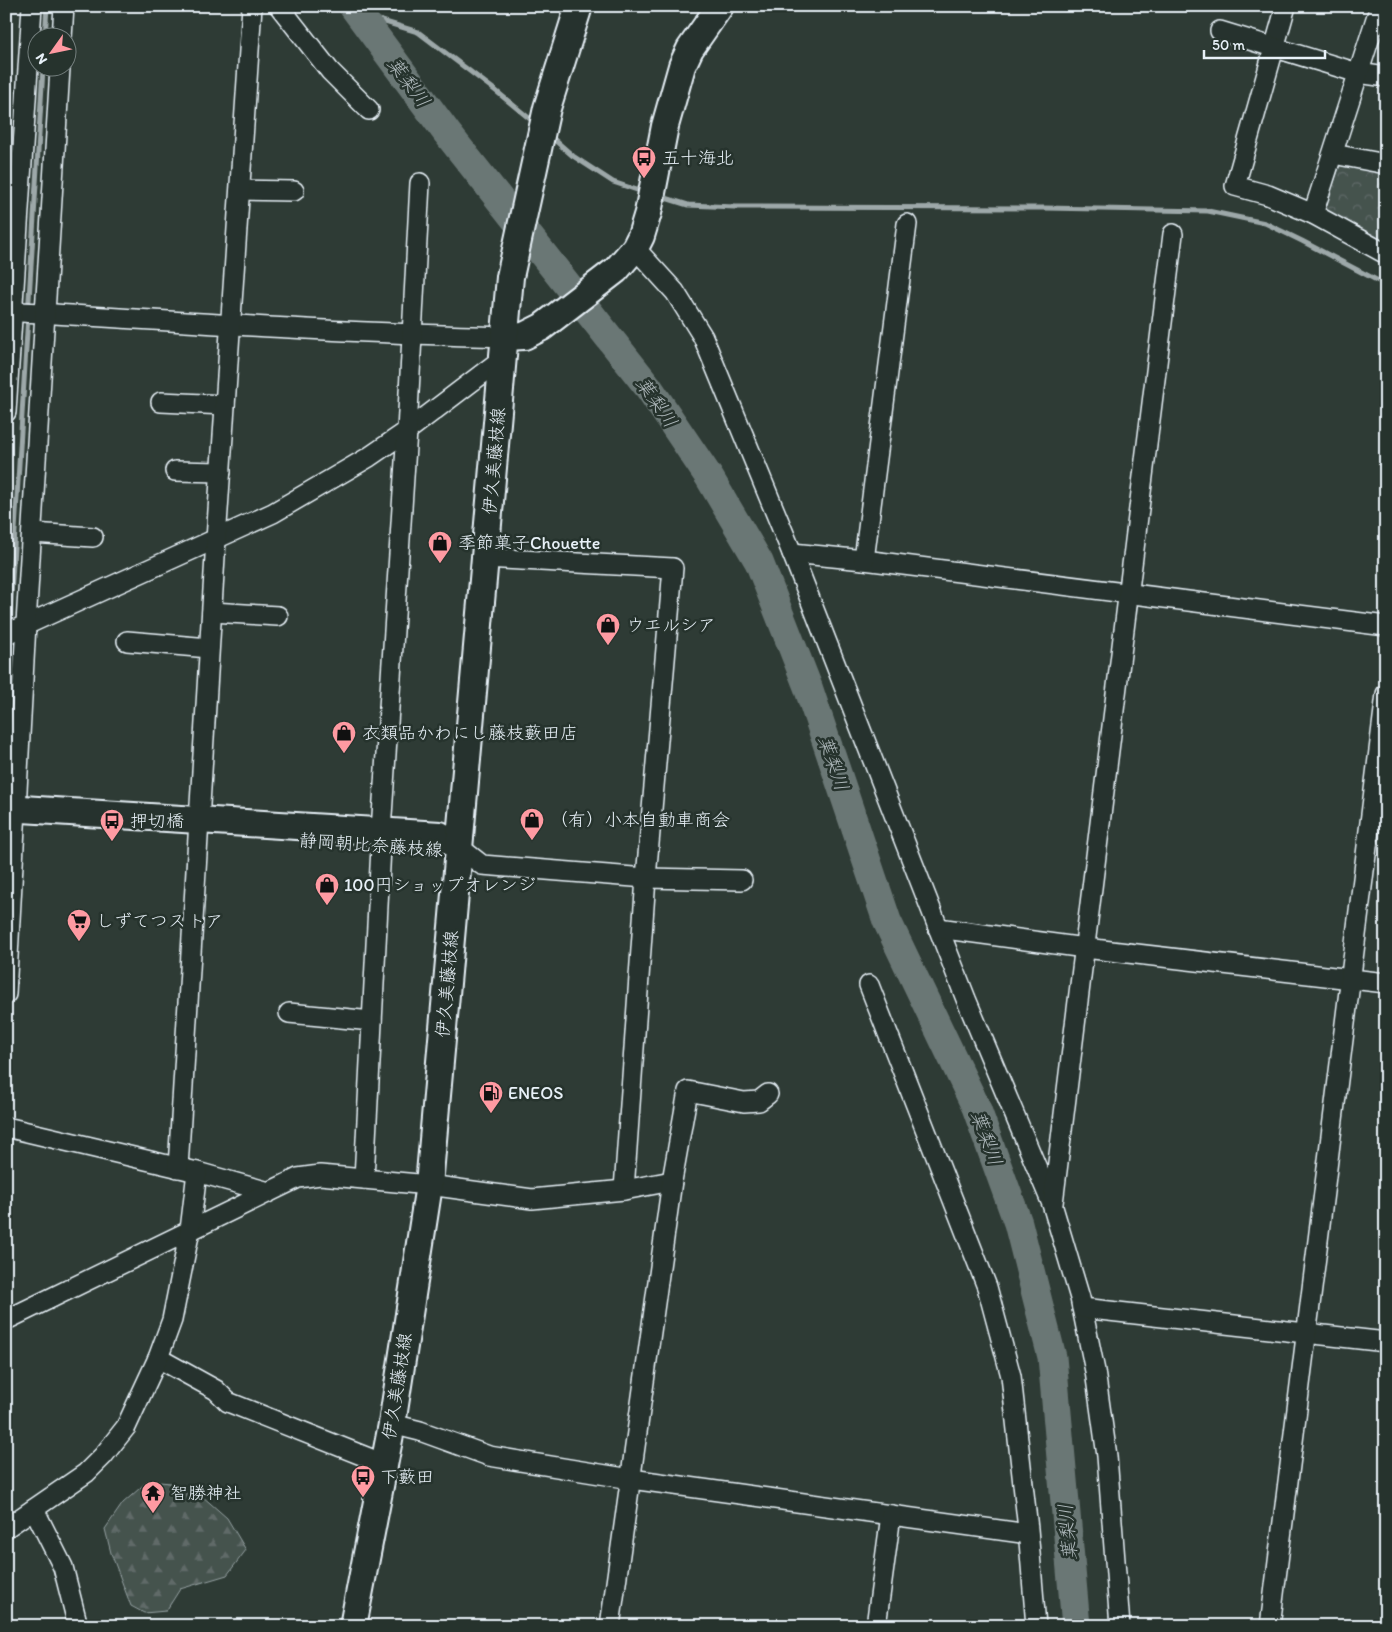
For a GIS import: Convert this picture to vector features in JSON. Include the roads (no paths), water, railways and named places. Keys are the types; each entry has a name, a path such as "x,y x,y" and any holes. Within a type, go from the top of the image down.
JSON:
{"main road":[{"name":"伊久美藤枝線","path":"353,1626 392,1424 429,1185 510,276 547,108 579,6"},
{"path":"504,348 542,327 616,270 635,248 648,214 665,126 682,66 690,49 720,6"},
{"name":"静岡朝比奈藤枝線","path":"12,814 381,839 444,853 459,847"}],"street":[{"path":"6,412 9,312 32,6"},
{"path":"63,28 64,6"},
{"path":"178,1168 216,540 252,6"},
{"path":"279,6 330,71 369,110"},
{"path":"1286,6 1235,186 1268,195 1313,214 1386,254"},
{"path":"1313,214 1380,6"},
{"path":"1220,31 1358,73 1386,77"},
{"path":"6,994 12,814 32,533 59,78"},
{"path":"1333,154 1386,164"},
{"path":"364,1179 381,839 413,335 420,183"},
{"path":"240,190 294,191"},
{"path":"864,560 907,224"},
{"path":"1052,1204 1173,234"},
{"path":"635,248 675,292 702,337 792,553 938,928 1052,1204 1082,1308 1095,1371 1107,1456 1120,1626"},
{"path":"9,312 413,335 504,348"},
{"path":"6,634 273,513 369,457 407,431 504,348"},
{"path":"161,402 225,404"},
{"path":"175,471 221,472"},
{"path":"32,533 93,537"},
{"path":"792,553 864,560 1386,626"},
{"path":"485,558 673,568 646,878 624,1190"},
{"path":"212,612 278,616"},
{"path":"127,641 210,648"},
{"path":"1270,1626 1386,694"},
{"path":"459,847 482,865 646,878 742,880"},
{"path":"938,928 1085,948 1386,983"},
{"path":"869,985 988,1287 1011,1376 1036,1626"},
{"path":"289,1013 372,1021"},
{"path":"610,1626 672,1181 688,1091 744,1102 759,1101 768,1094"},
{"path":"6,1127 197,1172 269,1192"},
{"path":"6,1528 86,1473 103,1456 126,1427 158,1358 172,1320 190,1230 197,1172"},
{"path":"6,1320 298,1178 320,1175 429,1185 532,1199 624,1190 672,1181"},
{"path":"1082,1308 1386,1342"},
{"path":"158,1358 216,1390 228,1402 384,1464"},
{"path":"392,1424 420,1431 489,1456 631,1479 1028,1534"},
{"path":"34,1509 63,1567 78,1626"},
{"path":"876,1626 891,1515"}],"waterway":[{"path":"46,28 47,6"},
{"name":"葉梨川","path":"353,6 447,133 649,388 709,477 759,562 808,687 887,921 976,1107 1018,1223 1052,1357 1076,1626"},
{"path":"359,14 418,32 535,123"},
{"path":"9,629 42,78"},
{"path":"549,135 573,156 613,182 643,192"},
{"path":"659,196 688,205 735,207 1044,208 1208,211 1265,223 1386,285"},
{"path":"6,679 9,637"}],"place":[{"name":"五十海北","path":"644,179"},
{"name":"季節菓子Chouette","path":"440,564"},
{"name":"ウエルシア","path":"608,646"},
{"name":"衣類品かわにし藤枝藪田店","path":"344,754"},
{"name":"（有）小本自動車商会","path":"532,841"},
{"name":"押切橋","path":"112,842"},
{"name":"100円ショップオレンジ","path":"327,906"},
{"name":"しずてつストア","path":"79,942"},
{"name":"ENEOS","path":"491,1114"},
{"name":"下藪田","path":"363,1498"},
{"name":"智勝神社","path":"153,1514"}]}
